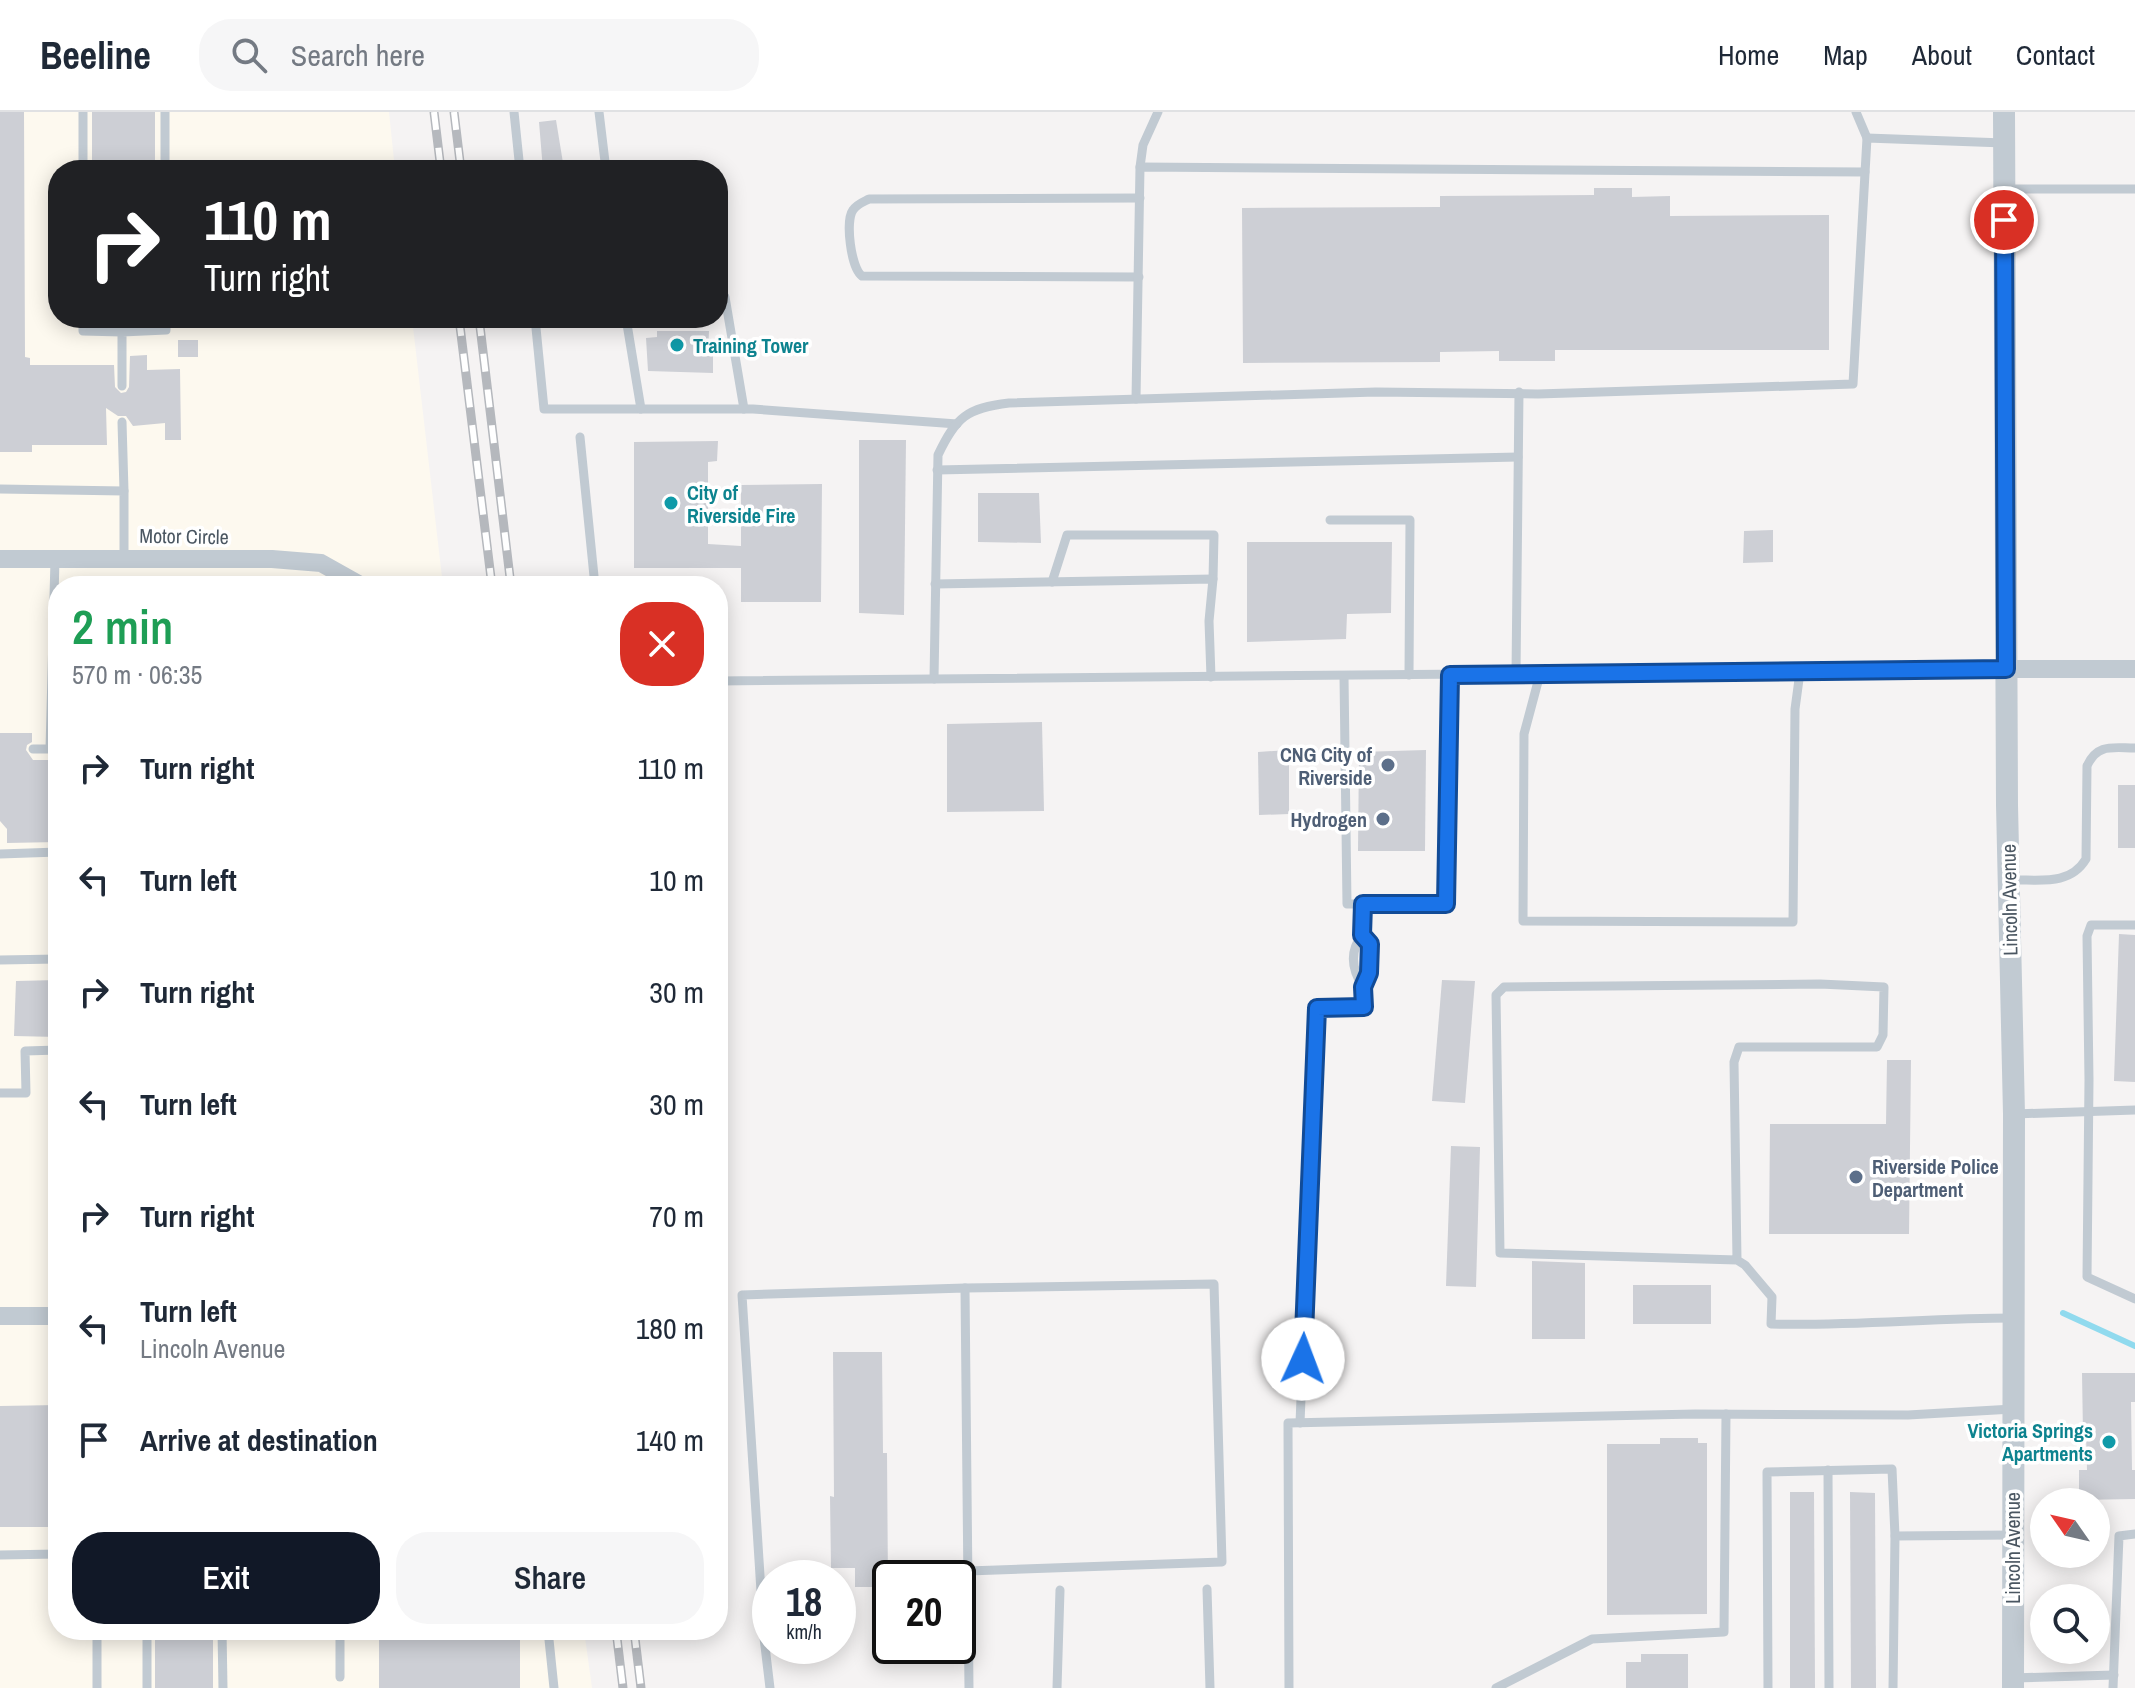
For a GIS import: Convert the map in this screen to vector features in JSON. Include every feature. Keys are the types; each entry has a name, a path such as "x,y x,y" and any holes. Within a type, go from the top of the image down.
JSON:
{"street":[{"name":"Lincoln Avenue","path":"2004,112 2006,669 2014,1114 2013,1683"},
{"name":"Motor Circle","path":"0,559 272,559 321,563 344,576"},
{"path":"2006,669 2135,669"},
{"path":"0,1316 48,1316"}],"lane":[{"path":"83,112 83,160"},
{"path":"165,112 165,160"},
{"path":"514,112 519,160"},
{"path":"599,112 605,160"},
{"path":"1136,399 1140,167 1143,145 1158,112"},
{"path":"934,679 938,455 950,429 978,407 1009,403 1376,392 1853,384 1867,138 1856,112"},
{"path":"1867,138 2004,143"},
{"path":"1140,167 1865,172"},
{"path":"2004,189 2135,189"},
{"path":"1139,277 862,276 852,264 851,215 859,203 869,199 1140,198"},
{"path":"728,315 744,409"},
{"path":"83,328 83,331 122,332 166,328"},
{"path":"536,328 544,409 744,409 957,424"},
{"path":"628,328 641,409"},
{"path":"122,332 122,386"},
{"path":"1516,674 1519,392"},
{"path":"122,422 124,557"},
{"path":"580,437 594,576"},
{"path":"937,470 1518,457"},
{"path":"0,489 124,491"},
{"path":"1330,520 1410,520 1409,675"},
{"path":"1052,582 1067,535 1214,535 1209,621 1211,677"},
{"path":"55,559 55,576"},
{"path":"935,584 1213,579"},
{"path":"728,681 2006,669"},
{"path":"1540,674 1524,734 1523,921 1793,922 1795,709 1800,672"},
{"path":"1344,676 1347,904 1446,904 1450,675"},
{"path":"2009,880 2064,878 2078,872 2086,859 2087,766 2092,754 2101,747 2135,748"},
{"path":"33,749 48,749"},
{"path":"0,854 48,852"},
{"path":"1363,904 1362,935 1354,945 1354,972 1363,987"},
{"path":"2135,925 2091,925 2087,936 2087,1277 2135,1299"},
{"path":"1300,1423 1317,1008 1364,1007 1363,987 1369,973 1370,944 1362,935"},
{"path":"0,960 48,959"},
{"path":"1737,1260 1734,1062 1739,1047 1877,1047 1883,1035 1884,987 1820,984 1504,987 1496,995 1500,1253 1737,1260 1772,1297 1771,1324 2013,1318"},
{"path":"0,1093 26,1093 25,1051 48,1050"},
{"path":"2014,1114 2135,1110"},
{"path":"770,1688 763,1625 742,1295 1214,1284 1222,1562 976,1571"},
{"path":"965,1288 968,1560"},
{"path":"1289,1688 1288,1423 1726,1414 1908,1415 2013,1409"},
{"path":"1496,1688 1592,1639 1724,1632 1726,1414"},
{"path":"1768,1688 1767,1472 1892,1469 1895,1536 1893,1688"},
{"path":"1828,1470 1829,1688"},
{"path":"2113,1688 2119,1536 2135,1534"},
{"path":"1895,1536 2012,1535"},
{"path":"0,1555 48,1554"},
{"path":"1207,1589 1210,1688"},
{"path":"1057,1688 1060,1590"},
{"path":"97,1640 97,1688"},
{"path":"147,1640 147,1688"},
{"path":"222,1640 223,1688"},
{"path":"340,1640 340,1677"},
{"path":"549,1640 554,1688"},
{"path":"969,1664 969,1688"},
{"path":"2013,1683 2114,1675"}],"shaded area":[{"path":"0,112 389,112 394,160 48,160 48,328 413,328 442,576 48,576 48,1640 585,1640 592,1688 0,1688"}],"building":[{"path":"0,112 24,112 25,357 30,358 30,365 114,365 115,387 121,393 129,387 130,356 147,355 147,370 180,369 181,440 165,440 165,423 133,426 126,416 118,416 106,408 107,445 32,445 32,452 0,452"},
{"path":"92,112 155,112 155,160 92,160"},
{"path":"556,120 563,160 542,160 539,122"},
{"path":"1594,188 1632,188 1632,197 1670,196 1670,216 1829,215 1829,350 1555,350 1555,361 1499,361 1499,351 1440,352 1440,362 1243,363 1242,208 1440,207 1440,196 1594,195"},
{"name":"Training Tower","path":"657,331 709,331 708,354 713,354 713,373 648,371 646,338 657,337"},
{"path":"178,340 198,340 198,357 178,357"},
{"path":"859,440 906,440 904,615 859,613"},
{"path":"718,441 717,461 708,462 708,544 741,546 741,485 822,484 821,602 741,602 741,568 634,568 634,442"},
{"path":"978,493 1039,493 1041,543 978,542"},
{"path":"1773,530 1773,562 1743,563 1744,531"},
{"path":"1247,542 1392,542 1391,613 1347,614 1346,639 1247,642"},
{"path":"1042,722 1044,811 947,812 947,724"},
{"path":"0,733 32,733 32,742 26,750 33,760 48,760 48,842 7,843 7,829 0,821"},
{"path":"1289,750 1289,814 1259,815 1258,752"},
{"path":"1426,750 1425,851 1358,851 1359,752"},
{"path":"2118,785 2135,785 2135,848 2118,848"},
{"path":"2119,934 2135,935 2135,1082 2114,1081"},
{"path":"48,980 48,1037 14,1036 16,981"},
{"path":"1442,980 1475,981 1465,1103 1432,1101"},
{"path":"1887,1060 1911,1060 1909,1234 1769,1234 1770,1124 1886,1124"},
{"path":"1451,1146 1480,1147 1476,1287 1446,1286"},
{"path":"1532,1261 1585,1263 1585,1339 1532,1339"},
{"path":"1633,1285 1711,1285 1711,1324 1633,1324"},
{"path":"833,1352 882,1352 888,1560 872,1560 872,1587 856,1587 856,1560 831,1560 830,1496 834,1497"},
{"name":"Victoria Springs Apartments","path":"2082,1373 2135,1373 2135,1402 2131,1402 2135,1499 2110,1499 2110,1488 2079,1488 2079,1470 2087,1470 2086,1434 2083,1434"},
{"path":"48,1405 48,1527 0,1527 0,1406"},
{"path":"1660,1438 1698,1438 1698,1443 1707,1443 1707,1614 1607,1615 1607,1444 1660,1444"},
{"path":"1790,1492 1814,1492 1815,1688 1790,1688"},
{"path":"1850,1492 1875,1493 1876,1688 1851,1688"},
{"path":"155,1640 213,1640 213,1688 155,1688"},
{"path":"379,1640 520,1640 520,1688 379,1688"},
{"path":"1641,1654 1688,1654 1688,1688 1626,1688 1626,1662 1641,1662"}],"waterway":[{"path":"2063,1313 2135,1346"}],"railway":[{"path":"434,112 440,160"},
{"path":"454,112 460,160"},
{"path":"460,328 491,576"},
{"path":"480,328 510,576"},
{"path":"617,1640 623,1688"},
{"path":"635,1640 641,1688"}],"place":[{"name":"Training Tower","path":"677,345"},
{"name":"City of Riverside Fire","path":"671,503"},
{"name":"CNG City of Riverside","path":"1388,765"},
{"name":"Hydrogen","path":"1383,819"},
{"name":"Riverside Police Department","path":"1856,1177"},
{"name":"Victoria Springs Apartments","path":"2109,1442"}],"route":[{"path":"1303,1359 1317,1008 1364,1007 1363,987 1369,973 1370,944 1362,935 1363,904 1446,904 1450,675 2006,669 2004,220"}]}
